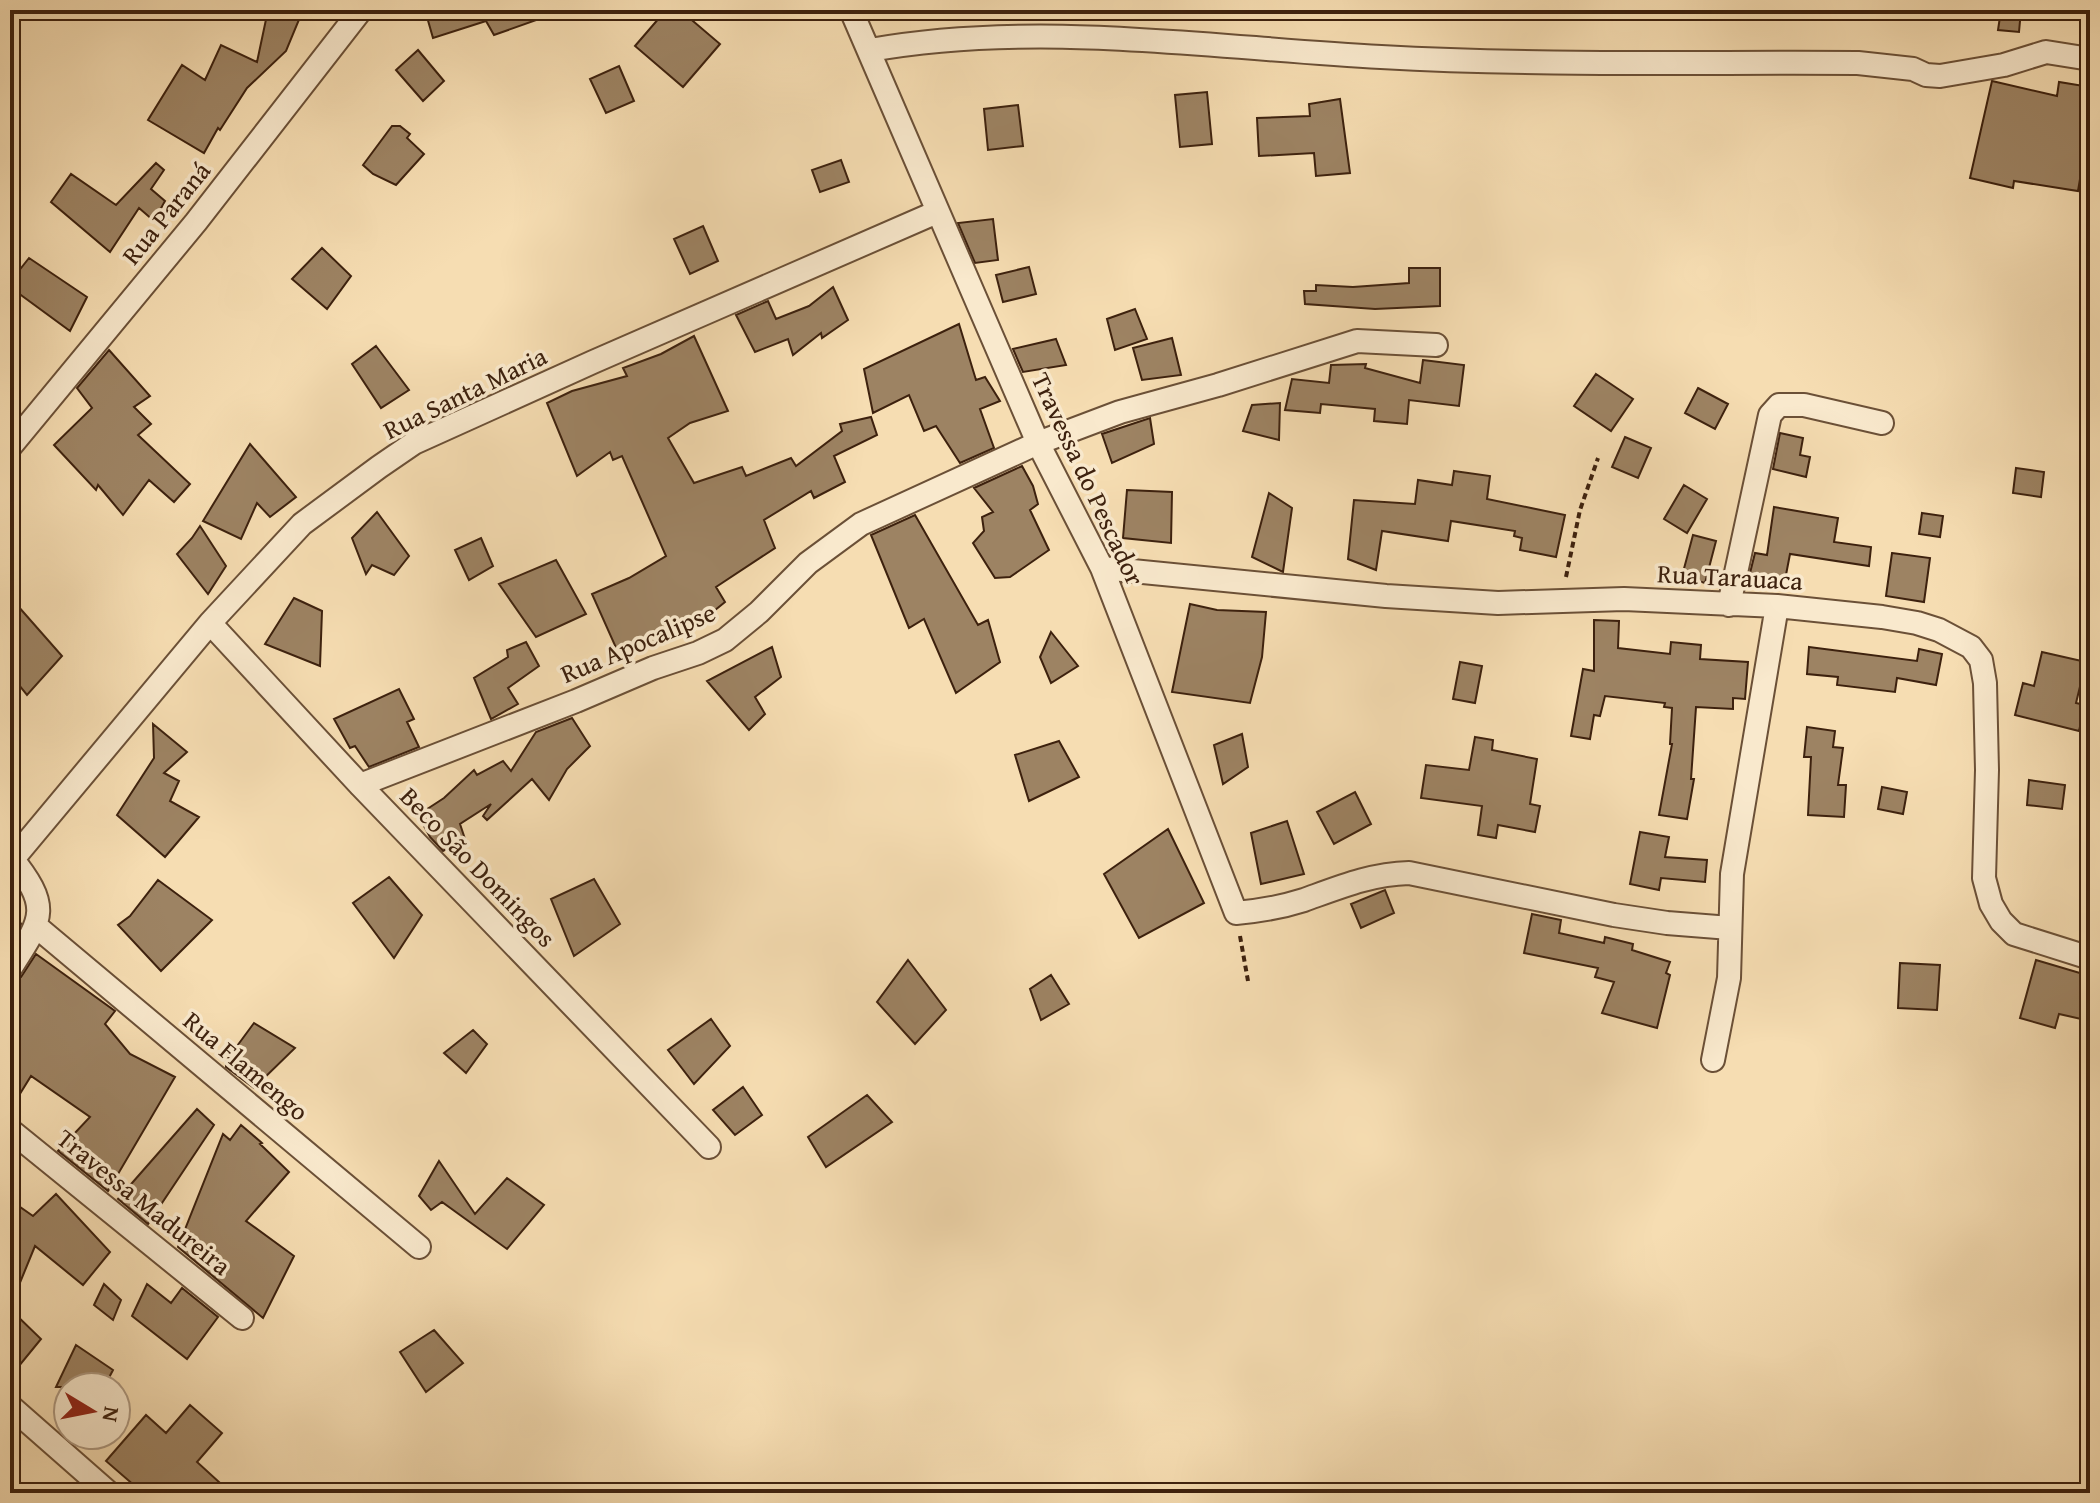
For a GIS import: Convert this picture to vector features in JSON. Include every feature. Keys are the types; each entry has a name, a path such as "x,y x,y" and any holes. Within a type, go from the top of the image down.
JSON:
{"street":[{"name":"Rua Paraná","path":"10,447 196,222 361,10"},
{"name":"Travessa do Pescador","path":"851,10 1038,443 1102,568 1236,913"},
{"path":"870,50 916,42 1005,35 1179,41 1295,52 1413,58 1858,63 1913,69 1926,75 1940,76 2004,65 2046,52 2090,59"},
{"name":"Rua Santa Maria","path":"11,858 210,623 302,524 333,499 414,443 937,212"},
{"name":"Rua Apocalipse","path":"360,785 725,640 759,612 808,563 861,524 1038,443 1120,412 1357,341 1436,345"},
{"path":"1729,605 1770,415 1779,405 1804,405 1882,423"},
{"name":"Rua Tarauaca","path":"1102,568 1386,596 1498,603 1624,599 1777,606 1917,623 1939,630 1971,647 1981,660 1985,683 1987,770 1984,878 1991,904 2001,921 2014,934 2090,958"},
{"path":"1713,1060 1729,978 1732,874 1777,606"},
{"name":"Beco São Domingos","path":"210,623 360,785 709,1147"},
{"path":"10,969 37,927 38,907 29,884 11,858"},
{"path":"1236,913 1262,911 1387,873 1409,873 1614,915 1730,928"},
{"name":"Rua Flamengo","path":"37,927 419,1247"},
{"name":"Travessa Madureira","path":"10,1130 242,1318"},
{"path":"10,1406 109,1493"}],"path":[{"path":"1554,601 1568,574 1580,510 1598,458"},
{"path":"1236,913 1248,981"}],"building":[{"path":"268,10 303,10 286,51 247,88 204,153 148,120 182,65 205,80 221,45 257,62"},
{"path":"425,10 556,10 556,13 494,35 486,21 433,38"},
{"path":"666,10 680,10 720,44 683,87 635,46"},
{"path":"2001,10 2021,10 2019,32 1998,30"},
{"path":"418,50 444,81 423,101 396,70"},
{"path":"619,66 634,101 606,113 590,79"},
{"path":"1992,81 2057,96 2059,82 2090,87 2090,120 2078,191 2014,181 2013,188 1970,178"},
{"path":"1207,92 1212,144 1180,147 1175,95"},
{"path":"1340,99 1350,173 1316,176 1314,153 1259,156 1257,118 1310,116 1309,104"},
{"path":"1018,105 1023,146 988,150 984,109"},
{"path":"392,126 400,126 410,134 407,138 424,154 396,185 373,174 363,165"},
{"path":"841,160 849,182 820,192 812,170"},
{"path":"156,163 164,170 151,189 165,201 154,221 139,208 110,252 51,202 71,174 116,205"},
{"path":"993,219 998,260 975,263 958,223"},
{"path":"703,226 718,261 690,274 674,239"},
{"path":"322,248 351,276 327,309 292,279"},
{"path":"29,258 87,297 70,331 10,287 10,282"},
{"path":"1029,267 1036,294 1003,302 996,275"},
{"path":"1409,268 1440,268 1440,306 1375,309 1305,304 1304,291 1316,291 1316,285 1353,287 1409,283"},
{"path":"833,287 848,320 822,338 821,333 793,355 788,339 755,352 736,315 768,301 776,319 809,306"},
{"path":"1135,309 1147,339 1115,350 1107,319"},
{"path":"959,324 976,380 985,377 1000,401 980,409 994,448 960,463 936,426 924,431 909,395 873,413 864,369"},
{"path":"694,336 728,411 690,423 668,438 694,483 742,467 746,476 791,458 796,466 842,431 840,424 871,417 877,435 834,456 845,482 814,498 811,491 764,520 775,548 716,587 725,602 693,628 690,622 657,643 621,659 592,594 629,578 666,556 622,456 613,460 610,452 577,476 547,403 572,391 627,376 623,368 661,354"},
{"path":"1172,338 1181,375 1142,380 1133,348"},
{"path":"1056,339 1066,365 1023,372 1013,349"},
{"path":"376,346 409,390 381,408 352,364"},
{"path":"109,350 150,396 134,407 151,424 138,435 190,484 174,502 149,480 123,515 98,485 96,490 54,445 92,408 77,388"},
{"path":"1423,360 1464,365 1459,406 1409,400 1407,424 1374,421 1375,409 1321,404 1320,413 1285,410 1292,379 1329,383 1331,365 1366,364 1365,368 1420,383"},
{"path":"1596,374 1633,399 1611,431 1574,406"},
{"path":"1698,388 1728,404 1715,429 1685,413"},
{"path":"1280,403 1279,440 1243,431 1252,405"},
{"path":"1150,418 1154,444 1112,463 1102,434"},
{"path":"1780,433 1803,438 1800,455 1810,457 1806,477 1773,469"},
{"path":"1625,437 1651,448 1638,478 1612,467"},
{"path":"250,444 296,497 270,517 257,503 241,539 203,521"},
{"path":"1022,466 1038,504 1030,510 1049,550 1010,577 995,578 973,543 984,531 982,517 993,512 974,488"},
{"path":"2016,468 2044,472 2041,497 2013,493"},
{"path":"1454,471 1490,476 1487,499 1565,515 1556,557 1520,550 1522,538 1514,536 1515,531 1451,521 1448,541 1382,531 1376,570 1348,559 1354,500 1415,504 1418,480 1452,485"},
{"path":"1684,485 1707,499 1687,533 1664,519"},
{"path":"1127,490 1172,492 1171,543 1123,538"},
{"path":"1269,493 1292,508 1283,572 1252,557"},
{"path":"1774,507 1838,518 1834,542 1871,547 1869,566 1790,554 1785,580 1750,573 1755,553 1767,555"},
{"path":"377,512 409,556 394,575 372,565 366,574 352,538"},
{"path":"1922,513 1943,516 1940,537 1919,534"},
{"path":"915,515 978,625 988,620 1000,662 956,693 924,619 909,628 871,535"},
{"path":"200,526 226,566 208,594 177,554"},
{"path":"1693,535 1716,541 1705,583 1682,576"},
{"path":"481,538 493,566 469,580 455,550"},
{"path":"1892,553 1930,558 1924,602 1886,596"},
{"path":"556,560 586,614 536,637 499,584"},
{"path":"10,597 62,656 27,695 10,674"},
{"path":"294,598 322,611 320,666 265,644"},
{"path":"1190,604 1217,610 1266,612 1262,657 1250,703 1172,692"},
{"path":"1594,620 1619,621 1618,648 1670,654 1671,642 1701,645 1700,659 1748,662 1745,699 1733,698 1733,709 1696,707 1691,779 1694,779 1687,819 1659,815 1672,744 1672,708 1664,707 1665,703 1605,696 1600,716 1594,715 1590,739 1571,736 1583,669 1594,671"},
{"path":"1051,632 1078,666 1051,683 1040,657"},
{"path":"526,642 539,666 508,688 518,704 491,719 474,678 508,657 507,650"},
{"path":"772,647 781,677 755,697 765,714 749,730 707,681"},
{"path":"1809,647 1917,661 1919,649 1942,654 1936,685 1897,678 1895,692 1837,685 1838,677 1807,674"},
{"path":"2042,652 2086,662 2076,703 2085,705 2079,731 2015,715 2023,683 2034,686"},
{"path":"1460,662 1482,666 1475,703 1453,699"},
{"path":"399,689 414,719 407,722 419,747 369,767 355,746 350,748 334,719"},
{"path":"572,718 590,746 567,769 549,800 532,779 487,820 483,816 491,804 460,824 465,839 443,851 430,837 418,815 444,798 474,770 477,775 503,761 511,771 536,732"},
{"path":"153,724 187,752 164,773 179,781 170,801 199,817 165,857 117,815 154,758"},
{"path":"1807,727 1835,731 1833,747 1843,748 1838,785 1846,785 1844,817 1808,815 1811,757 1804,757"},
{"path":"1242,734 1248,767 1223,784 1214,745"},
{"path":"1475,737 1493,740 1492,750 1537,759 1530,804 1540,806 1535,832 1498,825 1496,838 1478,835 1482,806 1421,798 1426,765 1469,770"},
{"path":"1059,741 1079,777 1029,801 1015,755"},
{"path":"2029,780 2065,785 2062,809 2027,805"},
{"path":"1882,787 1907,792 1903,814 1878,809"},
{"path":"1355,792 1371,824 1334,844 1317,812"},
{"path":"1287,821 1304,874 1261,884 1251,833"},
{"path":"1168,829 1204,903 1139,938 1104,874"},
{"path":"1640,832 1669,837 1665,857 1707,860 1705,882 1661,878 1659,890 1630,884"},
{"path":"389,877 422,915 394,958 353,903"},
{"path":"594,879 620,924 574,956 551,899"},
{"path":"158,880 212,920 161,971 118,925 130,916"},
{"path":"1385,890 1394,913 1361,928 1351,904"},
{"path":"10,903 21,924 10,943"},
{"path":"1532,914 1561,920 1559,933 1604,943 1605,937 1633,944 1632,950 1670,962 1666,973 1670,975 1657,1028 1602,1013 1614,982 1595,977 1598,968 1524,953"},
{"path":"36,954 115,1011 105,1024 130,1054 175,1077 108,1191 58,1151 90,1117 31,1076 10,1110 10,983 21,977"},
{"path":"908,960 946,1010 915,1044 877,1002"},
{"path":"2036,960 2090,976 2090,1021 2059,1014 2055,1028 2020,1018"},
{"path":"1900,963 1940,965 1937,1010 1898,1008"},
{"path":"1051,975 1069,1004 1041,1020 1030,989"},
{"path":"711,1019 730,1046 694,1084 668,1050"},
{"path":"254,1023 295,1048 254,1088 226,1067 226,1061"},
{"path":"473,1030 487,1044 466,1073 444,1053"},
{"path":"743,1087 762,1115 735,1135 713,1110"},
{"path":"867,1095 892,1122 826,1167 808,1137"},
{"path":"197,1109 214,1125 148,1224 118,1199"},
{"path":"241,1125 289,1172 246,1221 294,1256 263,1318 178,1247 223,1134 230,1140"},
{"path":"439,1161 475,1214 507,1178 544,1205 507,1249 442,1202 431,1210 419,1196"},
{"path":"56,1194 110,1252 83,1285 35,1246 10,1307 10,1200 33,1216"},
{"path":"104,1284 121,1300 113,1320 94,1305"},
{"path":"147,1284 171,1303 182,1288 218,1317 187,1359 132,1316"},
{"path":"10,1309 41,1339 10,1377"},
{"path":"434,1330 463,1363 426,1392 400,1352"},
{"path":"76,1345 113,1370 112,1371 64,1371"},
{"path":"190,1405 222,1433 197,1462 231,1493 172,1493 161,1484 153,1493 143,1493 106,1461 115,1451 132,1451 132,1431 146,1415 166,1433"}]}
